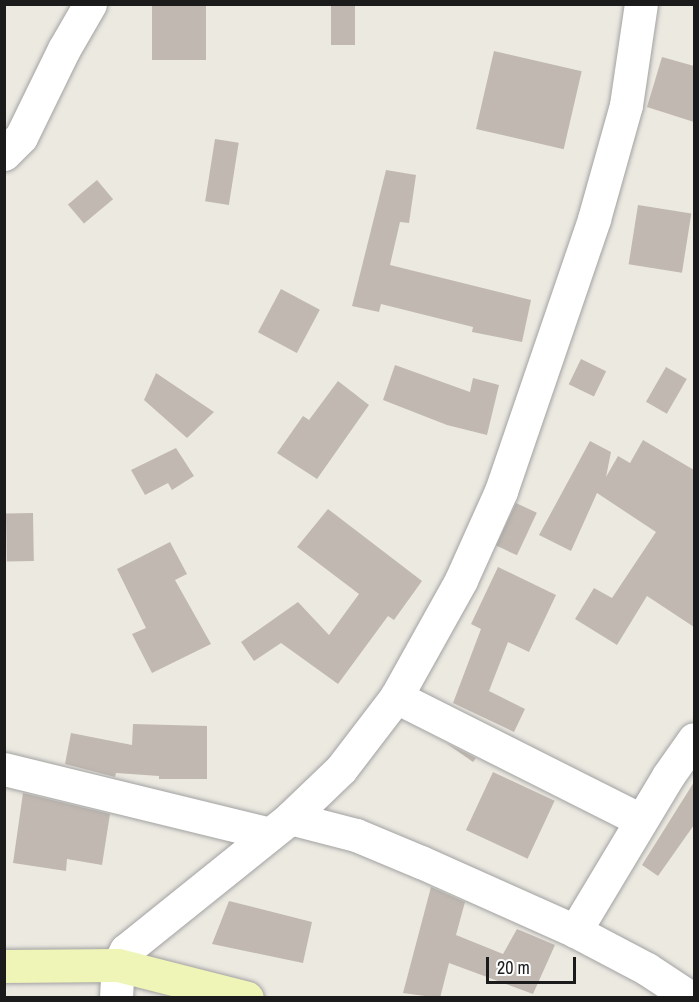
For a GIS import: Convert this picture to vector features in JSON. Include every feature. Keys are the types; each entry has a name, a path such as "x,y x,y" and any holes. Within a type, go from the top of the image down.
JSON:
{"street":[{"path":"4,154 21,137 63,49 90,4"},
{"path":"116,998 118,965 126,951 155,923 278,825 341,769 396,697 462,580 501,490 542,378 626,105 641,4"},
{"path":"396,697 641,820"},
{"path":"575,931 641,820 694,740"},
{"path":"4,769 278,825 356,835 575,931 647,969 691,998"},
{"path":"4,966 118,965 247,998"}],"building":[{"path":"152,4 206,4 206,60 152,60"},
{"path":"331,4 355,4 355,45 331,45"},
{"path":"494,51 582,71 564,149 476,129"},
{"path":"662,57 694,66 694,122 647,107"},
{"path":"215,139 239,143 229,205 205,201"},
{"path":"386,170 416,175 409,223 400,222 390,265 531,300 522,342 472,332 473,327 381,304 379,312 352,306"},
{"path":"97,180 113,199 84,224 68,204"},
{"path":"638,205 691,213 682,273 629,264"},
{"path":"281,289 320,310 297,353 258,332"},
{"path":"581,359 606,371 594,396 569,384"},
{"path":"395,365 470,392 473,378 499,385 487,435 447,425 383,400"},
{"path":"666,367 687,379 667,414 646,402"},
{"path":"156,373 214,412 187,438 144,400"},
{"path":"338,381 369,405 317,479 277,453 303,416 309,420"},
{"path":"643,440 694,470 694,627 647,596 617,645 575,619 594,588 612,598 656,532 597,493 571,551 539,535 590,441 611,452 606,477 618,456 630,463"},
{"path":"176,448 194,476 172,490 168,483 145,495 131,470"},
{"path":"516,503 537,513 517,555 496,546"},
{"path":"328,509 422,581 394,620 388,616 338,684 281,643 254,661 241,642 298,602 329,635 359,594 297,547"},
{"path":"6,513 33,513 34,561 7,561"},
{"path":"170,542 187,574 175,580 211,644 152,673 132,634 146,628 117,569"},
{"path":"498,567 556,595 529,652 508,642 489,691 525,709 514,732 453,703 481,629 471,624"},
{"path":"133,724 207,726 207,779 159,779 159,776 116,773 115,777 65,764 71,733 132,745"},
{"path":"446,743 476,758 473,762"},
{"path":"493,772 555,801 528,859 466,830"},
{"path":"694,782 694,825 658,876 642,865"},
{"path":"23,793 110,814 102,865 67,859 66,871 13,863"},
{"path":"431,887 465,902 456,935 503,954 517,929 555,945 533,994 449,963 440,998 403,993"},
{"path":"229,901 312,922 303,963 212,944"}]}
